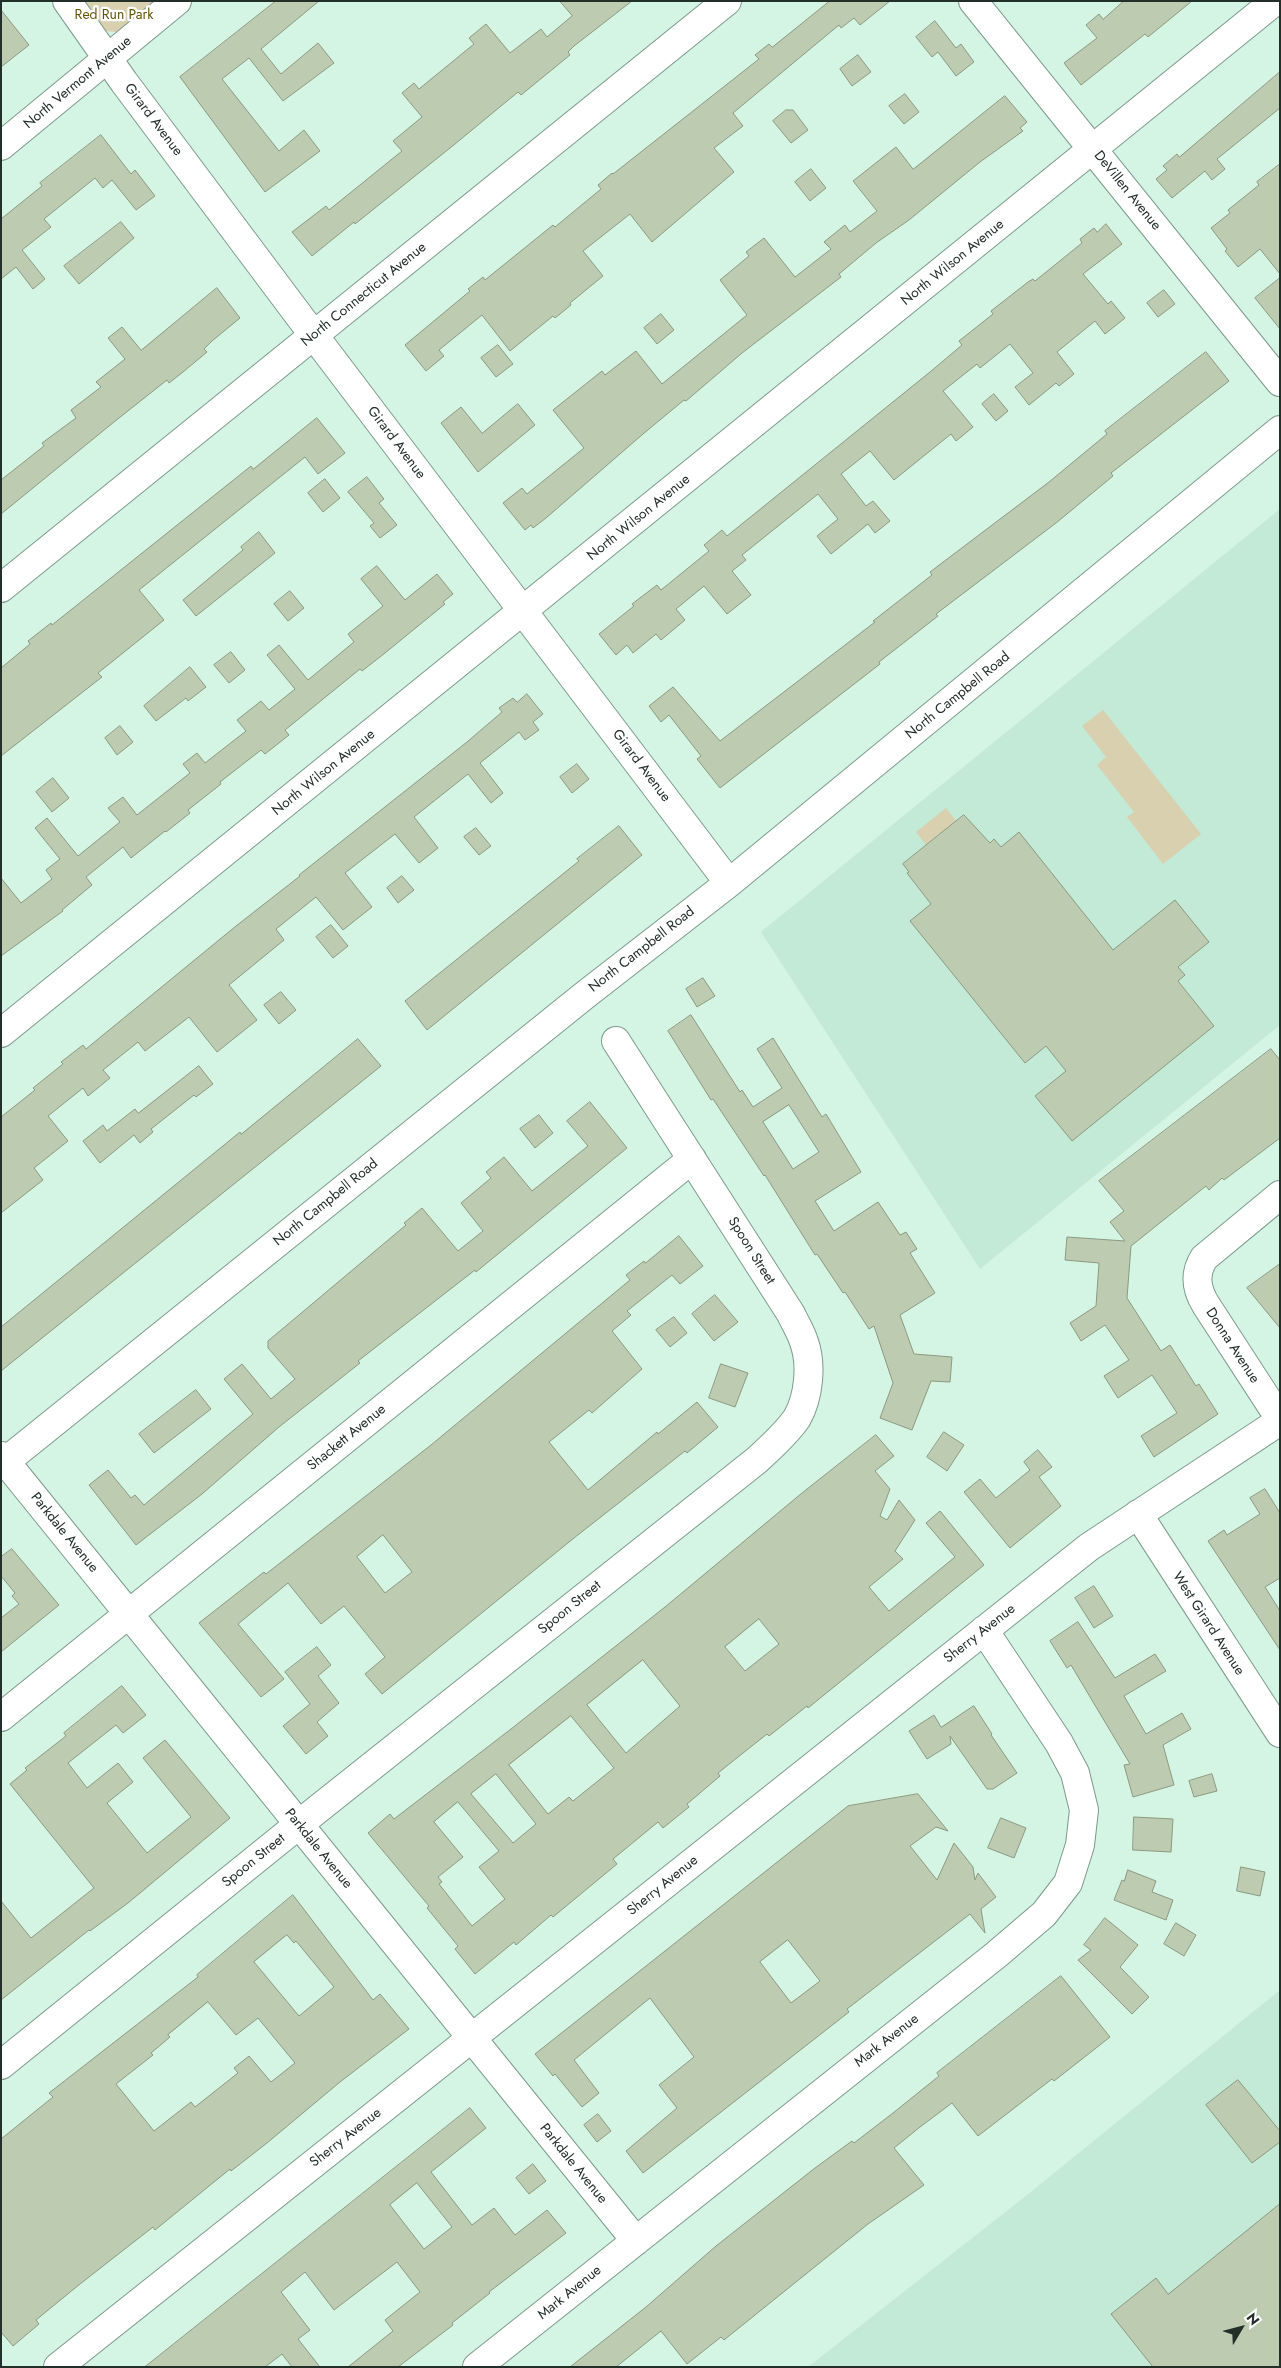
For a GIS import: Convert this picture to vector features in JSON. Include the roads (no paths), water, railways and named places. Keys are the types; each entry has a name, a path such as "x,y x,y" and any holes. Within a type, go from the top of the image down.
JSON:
{"street":[{"name":"Girard Avenue","path":"67,1 107,58 314,336 729,883"},
{"name":"North Vermont Avenue","path":"1,146 177,1"},
{"name":"North Connecticut Avenue","path":"1,588 727,1"},
{"name":"DeVillen Avenue","path":"973,1 1280,382"},
{"name":"North Wilson Avenue","path":"1,1033 524,612 1275,1"},
{"name":"North Campbell Road","path":"3,1461 585,995 729,883 1280,430"},
{"name":"Spoon Street","path":"1,2065 299,1824 756,1460 780,1438 797,1417 806,1392 809,1369 805,1342 791,1314 616,1041"},
{"name":"Shackett Avenue","path":"1,1717 692,1159"},
{"name":"Donna Avenue","path":"1280,1195 1210,1251 1198,1268 1197,1282 1200,1294 1280,1420"},
{"name":"Sherry Avenue","path":"58,2367 1089,1547 1280,1420"},
{"name":"Parkdale Avenue","path":"3,1461 636,2241"},
{"name":"West Girard Avenue","path":"1138,1514 1280,1733"},
{"name":"Mark Avenue","path":"477,2367 1023,1933 1044,1914 1068,1883 1080,1845 1084,1810 1076,1773 984,1630"}],"park label":[{"name":"Red Run Park","path":"114,16"}]}
